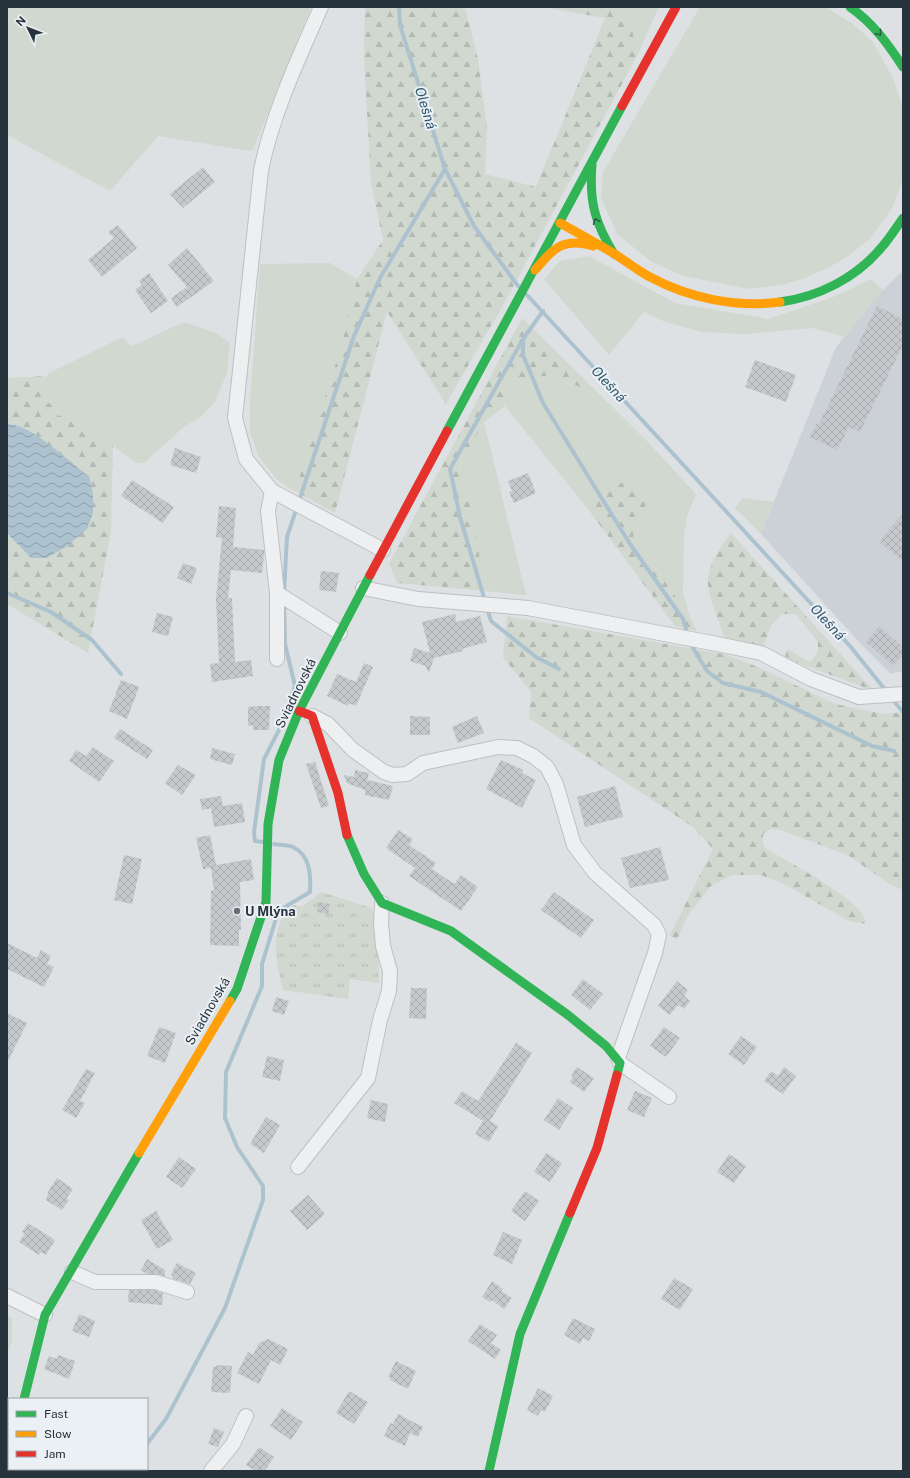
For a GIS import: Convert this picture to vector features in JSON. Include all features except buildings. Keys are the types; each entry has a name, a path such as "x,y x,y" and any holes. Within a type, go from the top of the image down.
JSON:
{"main road":[{"path":"535,270 676,7"},
{"path":"850,7 874,27 890,47 903,67"},
{"path":"592,165 590,189 592,213 602,235 614,254"},
{"path":"560,223 659,282 708,299 734,304 762,306 817,295 859,271 892,236 903,218"},
{"path":"535,270 556,246 571,242 587,244 614,254"},
{"name":"Sviadnovská","path":"24,1398 46,1315 72,1272 158,1119 237,989 266,902 268,824 279,760 306,713 340,633 382,550 535,270"},
{"path":"306,713 338,793 347,837 364,874 382,903 451,931 568,1014 619,1060 597,1148 520,1334 489,1471"}],"street":[{"path":"321,7 283,95 267,144 261,170 235,418 246,459 272,491 382,550"},
{"path":"272,491 268,511 282,596 277,659"},
{"path":"363,588 418,599 528,608 761,653 811,679 860,697 903,694"},
{"path":"282,596 340,633"},
{"path":"306,713 328,724 353,750 384,772 393,775 407,774 423,763 504,747 518,748 533,756 547,767 556,784 574,845 595,873 654,925 659,935 656,953 619,1060 669,1097"},
{"path":"298,1167 368,1078 380,1020 389,991 390,971 383,946 381,923 382,903"},
{"path":"72,1272 95,1282 156,1282 187,1292"},
{"path":"7,1287 26,1306"},
{"path":"7,1296 46,1315"},
{"path":"211,1471 233,1444 246,1416"}],"shaded area":[{"path":"903,270 903,671 891,674 860,643 761,534 836,347 883,290"}],"green space":[{"path":"7,7 311,7 253,150 249,151 158,136 111,190 108,190 7,135"},
{"path":"365,7 465,7 478,59 487,127 485,174 536,187 605,18 541,7 626,7 638,54 506,300 446,404 387,312 335,513 295,491 341,347 357,279 383,240 371,183 364,58"},
{"path":"626,7 659,7 638,54"},
{"path":"700,7 825,7 853,24 873,42 893,78 903,108 903,179 892,208 870,239 848,256 830,267 803,279 781,285 749,289 683,276 652,262 617,234 601,198 603,172"},
{"path":"589,256 675,303 768,319 833,297 871,279 883,290 845,337 812,328 745,334 703,332 665,322 644,312 609,355 544,279 560,261"},
{"path":"330,263 357,279 341,347 295,491 277,480 258,455 250,432 250,401 260,264"},
{"path":"522,318 649,443 589,391 553,375 509,380 505,406 484,422 462,459 459,472 470,505 481,565 474,590 397,583 389,564"},
{"path":"184,322 216,333 230,343 227,373 215,402 201,417 185,426 144,463 136,463 113,446 77,424 58,415 53,406 41,397 40,383 49,373 123,337 132,346"},
{"path":"553,375 589,391 649,443 696,494 687,517 684,536 683,592 690,617 633,537 636,520 646,505 643,491 621,483 587,508 505,406 509,380"},
{"path":"45,376 40,383 41,397 53,406 58,415 77,424 113,446 111,532 88,653 7,604 7,533 89,476 10,424 7,424 7,378"},
{"path":"484,422 526,595 474,590 481,565 459,473 462,459"},
{"path":"621,483 633,483 643,491 647,502 644,510 636,520 633,537 690,617 697,631 675,626 587,508"},
{"path":"743,498 774,502 761,534 735,508"},
{"path":"731,533 874,691 785,658 787,649 810,662 818,652 818,642 796,614 782,614 771,626 763,647 725,638 711,598 708,578 709,571 715,557"},
{"path":"507,616 723,654 758,667 835,704 884,714 903,712 903,890 891,885 849,856 781,830 770,829 763,834 763,844 765,848 817,878 849,900 862,913 866,924 849,921 782,883 761,875 732,875 711,886 688,915 677,940 670,935 713,849 693,827 529,718 531,692 503,657"},
{"path":"322,892 371,908 377,920 379,983 350,979 348,999 283,990 280,979 276,956 276,945 280,923 285,914 294,905 301,907"},
{"path":"7,1315 12,1319 12,1343 8,1351"}],"water":[{"path":"7,424 17,426 38,436 89,476 93,494 93,513 87,529 66,547 46,558 31,558 7,533"}],"waterway":[{"name":"Olešná","path":"399,7 400,25 445,169 474,226 518,286"},
{"path":"284,593 287,537 354,336 380,278 445,169"},
{"name":"Olešná","path":"527,295 850,646 887,692"},
{"path":"485,601 460,517 450,469 523,339 543,311"},
{"path":"523,339 523,355 543,403 630,544 683,619 688,636"},
{"path":"7,593 51,612 92,640 121,674"},
{"path":"263,842 255,841 254,832 264,759 282,724 295,686 285,644 284,602"},
{"path":"487,608 491,621 536,657 559,669"},
{"path":"690,643 707,671 723,683 761,692 872,746 894,751"},
{"name":"Olešná","path":"892,699 903,712"},
{"path":"148,1443 166,1419 225,1308 263,1200 263,1186 237,1147 225,1118 226,1072 262,986 262,964 278,912 310,892 310,872 303,855 293,847 274,844"}],"traffic: fast":[{"path":"850,7 880,34 903,67"},
{"path":"447,431 622,106"},
{"path":"592,165 591,178 595,212 602,232 614,254"},
{"path":"780,302 808,296 822,291 848,277 871,259 887,241 903,218"},
{"path":"230,1001 237,989 266,902 268,824 279,760 299,711 370,575"},
{"path":"347,835 364,874 382,903 451,931 568,1015 606,1046 620,1063 617,1075"},
{"path":"24,1398 45,1315 139,1153"},
{"path":"489,1471 520,1334 570,1213"},
{"path":"7,1467 8,1463"}],"traffic: slow":[{"path":"560,223 613,253 650,277 681,291 713,300 747,304 780,302"},
{"path":"535,270 554,250 560,246 574,243 593,246"},
{"path":"139,1153 230,1001"}],"traffic: jam":[{"path":"622,106 676,7"},
{"path":"370,575 447,431"},
{"path":"299,711 312,716 338,793 347,835"},
{"path":"570,1213 597,1148 617,1075"}],"place":[{"name":"U Mlýna","path":"237,911"}]}
